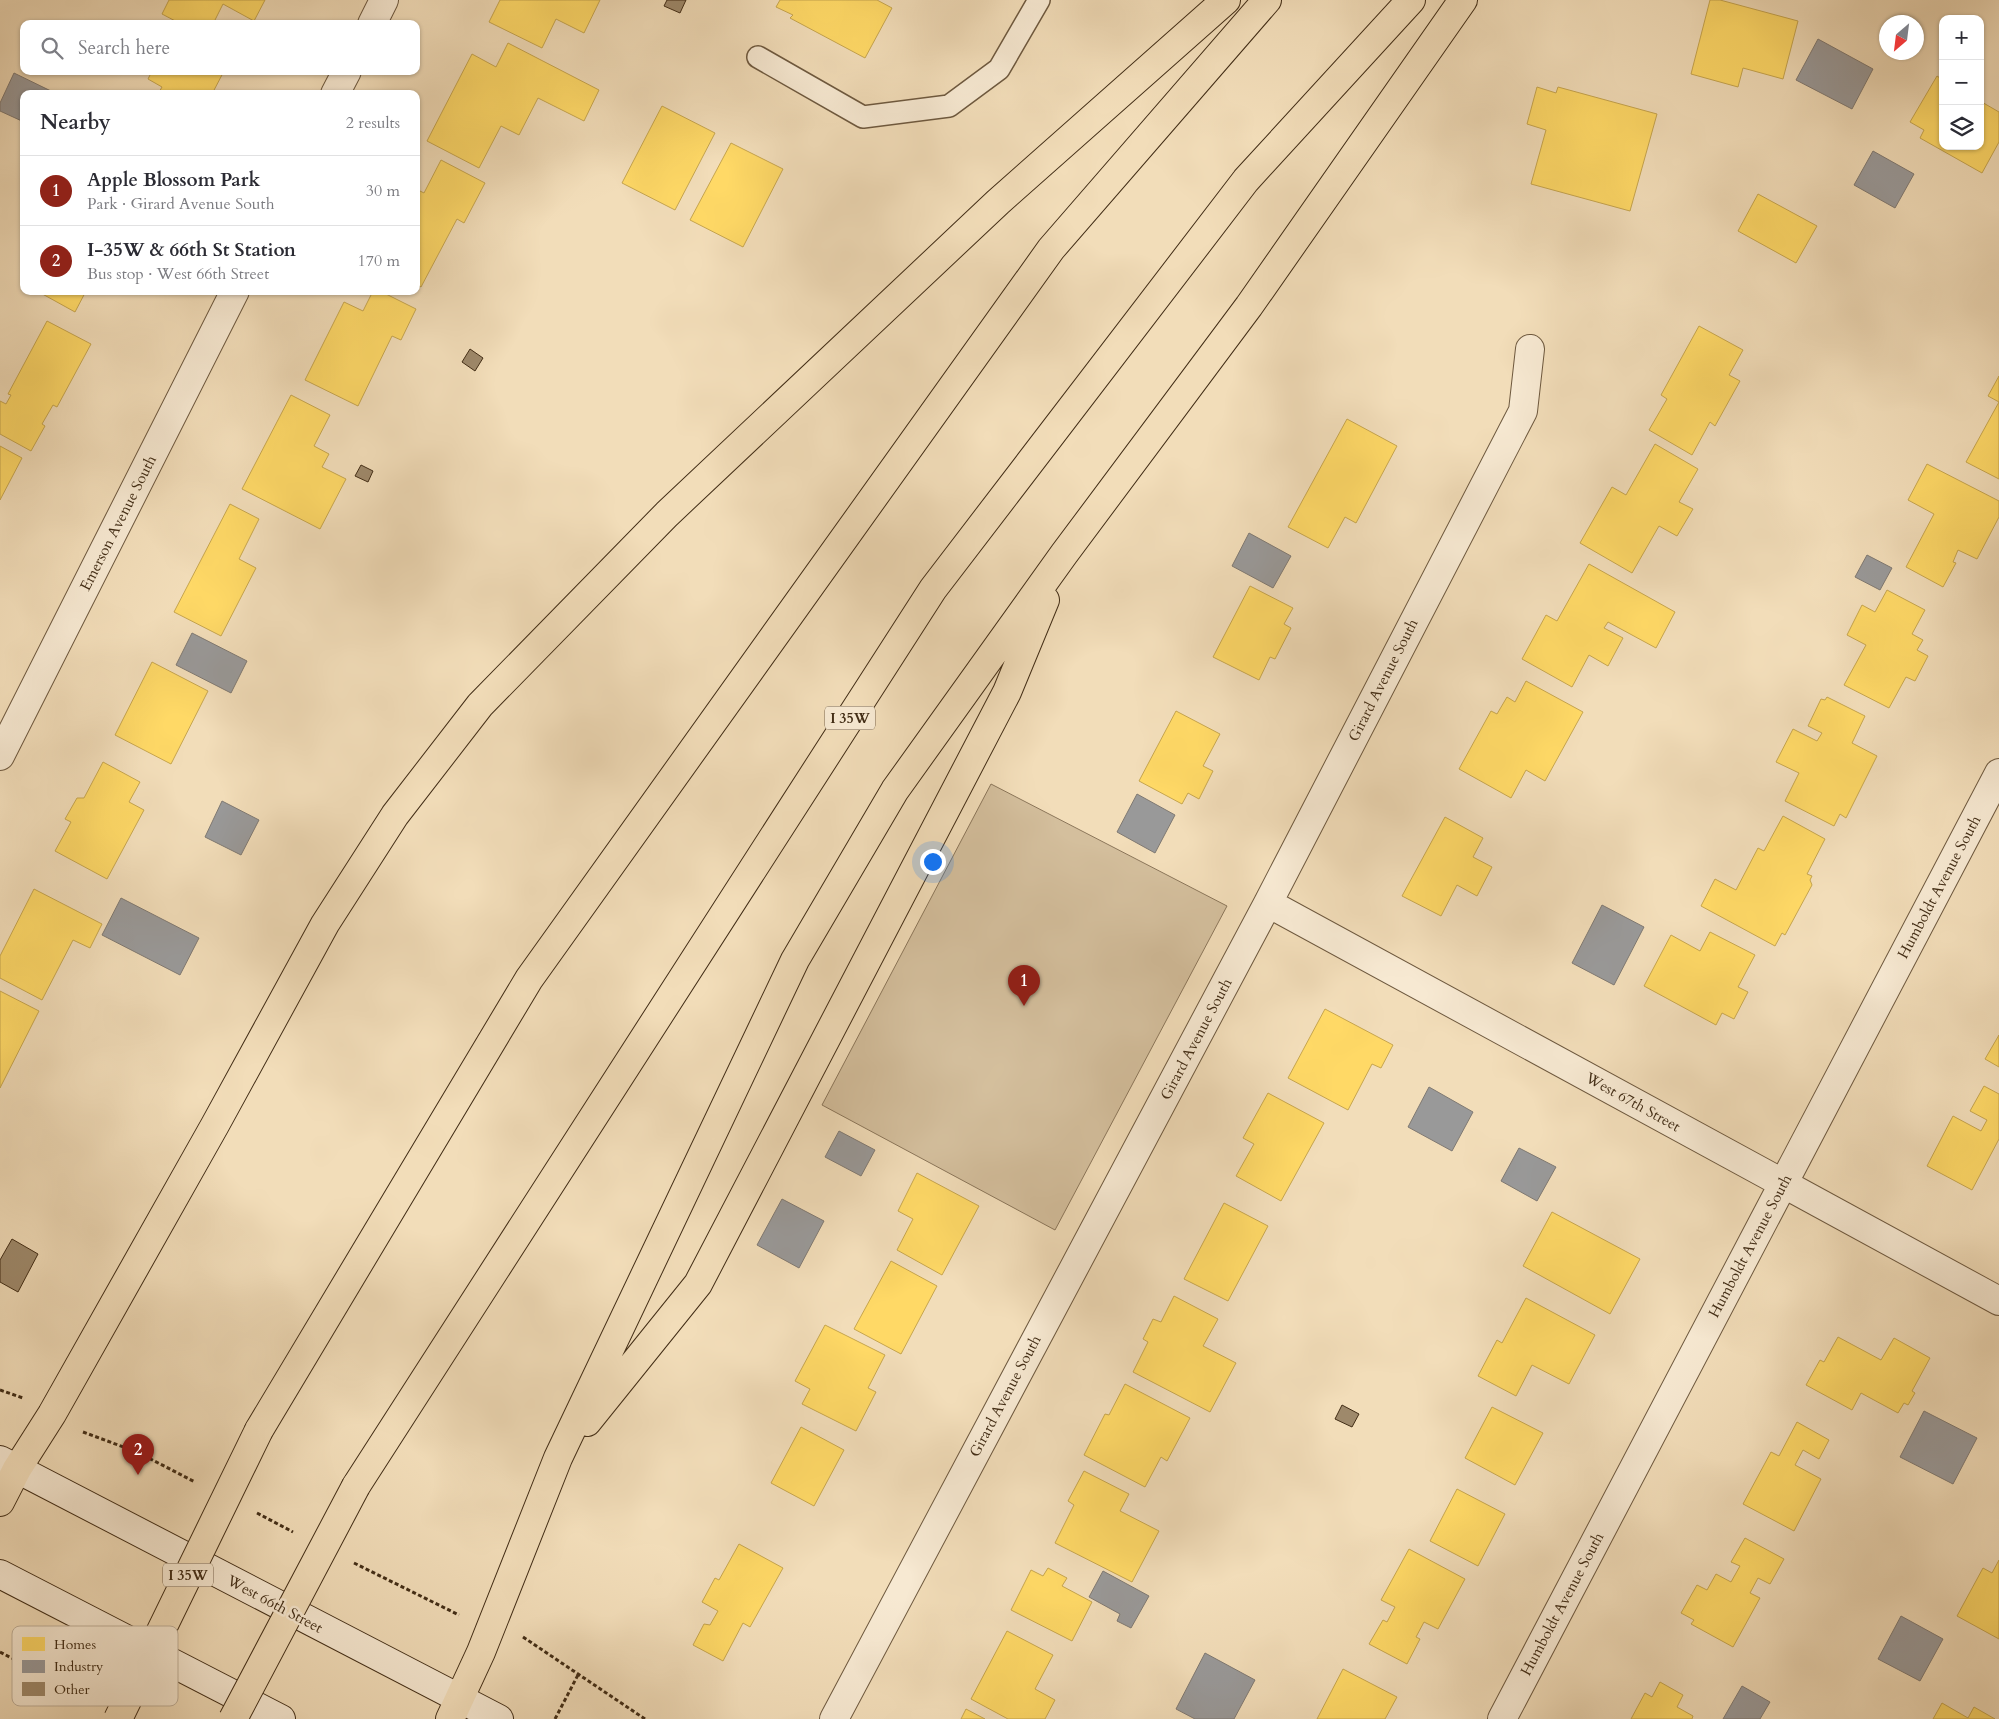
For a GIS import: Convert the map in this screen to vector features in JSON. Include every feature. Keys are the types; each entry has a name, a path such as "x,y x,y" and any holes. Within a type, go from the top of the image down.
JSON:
{"highway":[{"path":"0,1502 8,1465 52,1414 215,1125 325,924 395,815 480,705 660,521 725,459 998,202 1226,0"},
{"name":"I 35W","path":"163,1626 259,1430 529,979 1051,249 1267,0"},
{"name":"I 35W","path":"233,1719 356,1486 933,589 1246,180 1411,0"},
{"path":"455,1710 481,1652 558,1458 795,960 895,790 1064,554 1249,306 1463,0"},
{"path":"558,1458 698,1284 1006,692 1064,554"},
{"name":"I 35W","path":"118,1719 124,1706"}],"street":[{"path":"374,20 384,0"},
{"path":"338,90 345,75"},
{"name":"Emerson Avenue South","path":"0,756 233,295"},
{"name":"Girard Avenue South","path":"834,1719 1268,903 1523,411 1530,349"},
{"name":"Humboldt Avenue South","path":"1502,1719 1999,773"},
{"name":"West 67th Street","path":"1268,903 1999,1302"},
{"name":"West 66th Street","path":"8,1465 455,1710 498,1719"},
{"path":"0,1574 101,1626"},
{"path":"178,1666 281,1719"}],"lane":[{"path":"758,57 863,116 949,106 999,69 1039,0"}],"path":[{"path":"0,1390 30,1401"},
{"path":"90,1436 137,1452 198,1483"},
{"path":"250,1510 294,1532"},
{"path":"346,1558 450,1612 465,1617"},
{"path":"522,1636 645,1719"},
{"path":"0,1652 12,1658"},
{"path":"555,1719 579,1674"}],"shaded area":[{"path":"991,784 1227,906 1055,1230 822,1105"}],"building: Homes":[{"path":"169,0 265,0 255,20 223,4 215,20 173,20 162,14"},
{"path":"500,0 600,0 584,33 556,19 542,48 489,22"},
{"path":"780,0 877,0 892,8 865,58 790,18 793,15 776,7"},
{"path":"1710,0 1720,0 1798,21 1783,79 1743,68 1738,87 1691,74"},
{"path":"508,43 599,90 584,121 538,98 519,135 501,126 479,168 427,141 472,54 496,67"},
{"path":"150,75 222,75 214,90 160,90 162,87 148,79"},
{"path":"1937,76 1939,77 1939,149 1920,138 1924,130 1910,122"},
{"path":"1537,87 1556,93 1558,87 1657,114 1630,211 1531,184 1546,130 1527,124"},
{"path":"1984,103 1999,112 1999,142 1982,173 1941,150 1984,150"},
{"path":"662,106 715,133 675,210 622,183"},
{"path":"731,143 783,169 743,247 690,220"},
{"path":"441,160 485,183 464,223 457,219 421,287 420,191 424,193"},
{"path":"1758,194 1817,226 1796,263 1738,231"},
{"path":"44,295 84,295 75,312"},
{"path":"371,295 388,295 416,309 401,340 392,336 358,406 305,380 344,302 363,311"},
{"path":"47,321 91,344 57,407 53,405 42,424 45,426 31,451 0,434 0,401 6,404 11,395 8,394"},
{"path":"1699,326 1743,350 1729,375 1740,381 1715,426 1710,422 1692,455 1649,430 1667,399 1661,395"},
{"path":"1999,376 1999,402 1988,396"},
{"path":"291,395 330,415 314,446 329,454 322,467 346,479 320,529 242,489"},
{"path":"1999,402 1999,479 1966,462"},
{"path":"1347,419 1397,446 1356,523 1345,517 1328,548 1288,527"},
{"path":"1655,444 1698,469 1679,502 1693,509 1677,536 1659,526 1632,573 1580,543 1612,487 1626,495"},
{"path":"0,446 22,458 0,500"},
{"path":"1927,464 1999,501 1999,517 1977,559 1958,550 1953,562 1956,563 1943,587 1906,567 1934,514 1908,500"},
{"path":"230,504 259,519 239,559 256,568 221,636 174,612"},
{"path":"1589,564 1675,612 1656,648 1608,622 1604,628 1623,638 1608,666 1589,655 1572,687 1522,659 1546,615 1557,621"},
{"path":"1250,586 1293,608 1284,624 1291,628 1275,659 1270,657 1259,680 1213,657"},
{"path":"1887,590 1925,610 1912,634 1923,640 1917,650 1928,656 1915,681 1906,677 1889,708 1844,685 1866,645 1847,635 1862,605 1875,612"},
{"path":"152,662 208,691 171,764 115,735"},
{"path":"1526,681 1583,712 1545,781 1526,770 1511,798 1459,769 1491,711 1497,714 1507,697 1515,702"},
{"path":"1827,697 1865,716 1852,743 1877,756 1846,818 1840,814 1834,826 1785,801 1799,773 1776,762 1793,729 1817,741 1822,733 1808,726 1821,699 1825,700"},
{"path":"1176,711 1220,734 1203,766 1213,771 1199,799 1188,793 1182,804 1139,781"},
{"path":"103,762 140,782 129,802 144,810 107,879 55,851 71,822 65,819 77,798 84,798"},
{"path":"1783,816 1825,839 1807,874 1812,876 1810,880 1812,885 1785,935 1782,933 1775,946 1701,906 1715,879 1736,890 1758,848 1764,851"},
{"path":"1445,817 1483,838 1473,857 1492,867 1477,896 1457,885 1441,916 1402,896"},
{"path":"34,889 102,924 90,948 73,940 42,1000 0,978 0,956"},
{"path":"1710,932 1755,955 1738,987 1748,992 1734,1019 1722,1013 1716,1025 1644,986 1671,935 1700,951"},
{"path":"0,991 39,1011 0,1088"},
{"path":"1325,1009 1393,1045 1381,1068 1372,1064 1348,1110 1288,1078"},
{"path":"1999,1035 1999,1067 1985,1059"},
{"path":"1984,1086 1999,1094 1999,1139 1972,1190 1927,1166 1953,1116 1981,1131 1987,1120 1970,1111"},
{"path":"1268,1093 1324,1123 1281,1201 1236,1176 1254,1144 1243,1138"},
{"path":"917,1173 979,1206 942,1275 897,1250 913,1219 898,1211"},
{"path":"1224,1203 1268,1226 1228,1301 1184,1279"},
{"path":"1552,1212 1640,1259 1610,1314 1523,1266"},
{"path":"891,1261 937,1286 901,1354 854,1329"},
{"path":"1174,1296 1218,1319 1203,1346 1236,1363 1210,1412 1133,1372 1148,1342 1143,1339 1153,1319 1161,1322"},
{"path":"1526,1298 1595,1335 1569,1384 1532,1365 1516,1396 1478,1376 1497,1340 1502,1343"},
{"path":"825,1325 885,1355 868,1388 876,1392 856,1431 802,1404 810,1389 795,1381"},
{"path":"1838,1337 1881,1360 1894,1338 1930,1358 1912,1391 1915,1393 1908,1405 1904,1403 1898,1413 1861,1393 1852,1410 1806,1385 1820,1360 1824,1362"},
{"path":"1125,1384 1190,1418 1167,1461 1161,1457 1145,1487 1084,1455 1105,1414 1109,1415"},
{"path":"1492,1407 1543,1433 1515,1485 1465,1458"},
{"path":"1797,1422 1829,1440 1819,1459 1803,1450 1795,1465 1821,1479 1794,1531 1743,1504 1771,1452 1779,1456"},
{"path":"801,1427 844,1450 814,1506 771,1483"},
{"path":"1084,1471 1129,1494 1120,1511 1159,1531 1132,1582 1055,1543 1074,1505 1068,1501"},
{"path":"1457,1489 1505,1514 1478,1566 1430,1541"},
{"path":"1745,1538 1784,1559 1770,1584 1758,1578 1750,1593 1760,1598 1733,1647 1691,1624 1694,1620 1681,1613 1697,1585 1707,1590 1716,1574 1731,1582 1740,1566 1731,1562"},
{"path":"739,1544 783,1568 750,1627 743,1623 723,1661 693,1645 704,1624 710,1625 718,1611 702,1602 715,1578 719,1580"},
{"path":"1409,1549 1465,1579 1438,1629 1424,1622 1416,1637 1420,1639 1407,1664 1369,1644 1383,1620 1387,1622 1395,1607 1381,1600"},
{"path":"1999,1560 1999,1639 1957,1616 1983,1568 1992,1573"},
{"path":"1048,1568 1067,1578 1062,1586 1092,1602 1072,1641 1011,1610 1031,1570 1043,1576"},
{"path":"1007,1631 1053,1655 1035,1689 1055,1700 1045,1719 1008,1719 971,1699"},
{"path":"1343,1669 1397,1697 1385,1719 1317,1719"},
{"path":"1660,1682 1683,1695 1677,1707 1693,1716 1692,1719 1631,1719 1645,1693 1652,1697"},
{"path":"1942,1703 1968,1718 1974,1707 1995,1719 1933,1719"},
{"path":"966,1709 985,1719 961,1719"}],"building: Industry":[{"path":"1818,39 1873,69 1852,109 1796,80"},
{"path":"14,73 49,90 20,90 20,120 0,111 0,103"},
{"path":"1873,151 1914,174 1895,208 1854,185"},
{"path":"1249,533 1291,556 1273,588 1232,566"},
{"path":"1867,555 1892,568 1880,590 1855,577"},
{"path":"192,633 247,661 231,693 176,665"},
{"path":"1137,794 1175,815 1155,853 1117,832"},
{"path":"222,801 259,820 241,855 205,837"},
{"path":"121,898 199,938 180,975 102,935"},
{"path":"1602,905 1644,927 1614,985 1572,963"},
{"path":"1429,1087 1473,1112 1452,1151 1408,1127"},
{"path":"839,1131 875,1150 861,1176 825,1157"},
{"path":"1519,1148 1556,1167 1537,1201 1501,1181"},
{"path":"782,1199 824,1221 799,1268 757,1245"},
{"path":"1924,1411 1977,1438 1953,1484 1900,1457"},
{"path":"1103,1571 1149,1596 1131,1628 1117,1621 1120,1614 1089,1597"},
{"path":"1901,1616 1943,1639 1920,1681 1878,1659"},
{"path":"1205,1653 1255,1680 1234,1719 1195,1719 1176,1709"},
{"path":"1742,1686 1770,1702 1760,1719 1723,1719"}],"building: Other":[{"path":"667,0 686,0 680,13 664,6"},
{"path":"470,349 483,358 475,371 462,362"},
{"path":"361,465 373,471 368,482 355,476"},
{"path":"12,1239 38,1254 18,1292 0,1282 0,1260"},
{"path":"1342,1405 1359,1414 1352,1427 1335,1419"}],"place":[{"name":"Apple Blossom Park","path":"1024,1006"},
{"name":"I-35W & 66th St Station","path":"138,1475"}]}
